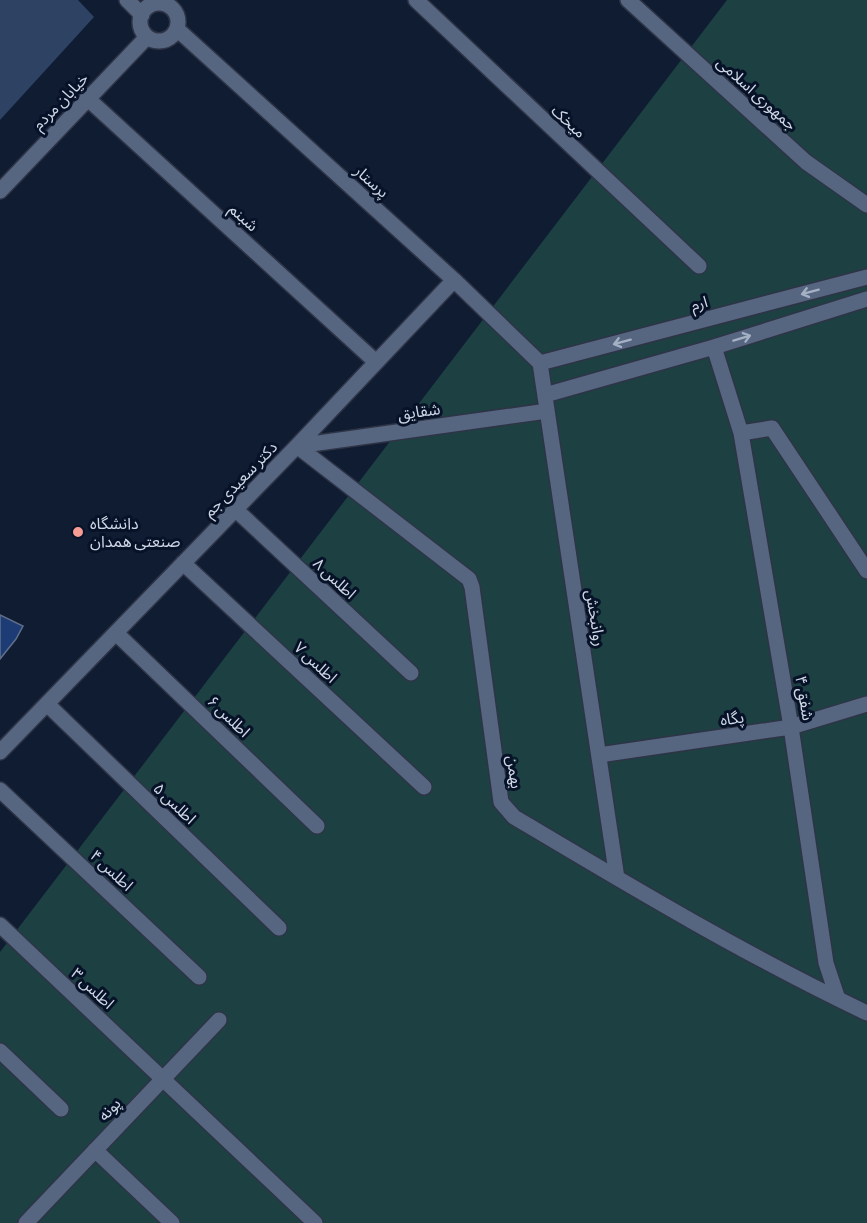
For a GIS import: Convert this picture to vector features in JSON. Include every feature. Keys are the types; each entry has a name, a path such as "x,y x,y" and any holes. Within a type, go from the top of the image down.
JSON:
{"street":[{"path":"126,0 142,15"},
{"name":"میخک","path":"416,0 699,266"},
{"name":"جمهوری اسلامی","path":"628,0 806,162 867,205"},
{"path":"169,3 177,15 177,29 164,41 155,41 147,37 142,31 142,15 154,4 169,3"},
{"name":"پرستار","path":"177,29 454,280 540,363"},
{"name":"خیابان مردم","path":"0,191 147,37"},
{"name":"شبنم","path":"87,98 376,362"},
{"name":"ارم","path":"540,363 867,277"},
{"name":"دکتر سعیدی جم","path":"0,752 297,446 454,280"},
{"path":"544,395 714,347 867,299"},
{"name":"شفق ۴","path":"714,347 741,433 791,728 826,963 838,999"},
{"name":"روانبخش","path":"540,363 617,878"},
{"name":"شقایق","path":"297,446 547,411"},
{"path":"741,433 772,428 867,571"},
{"name":"بهمن","path":"297,446 469,579 472,587 501,802 514,817 796,979 867,1012"},
{"name":"اطلس ۸","path":"235,509 411,673"},
{"name":"اطلس ۷","path":"183,563 424,787"},
{"name":"اطلس ۶","path":"116,633 317,826"},
{"name":"اطلس ۵","path":"47,704 279,928"},
{"name":"پگاه","path":"599,755 791,728 867,704"},
{"name":"اطلس ۴","path":"0,790 199,977"},
{"name":"اطلس ۳","path":"0,925 315,1223"},
{"name":"پونه","path":"27,1222 219,1020"},
{"path":"0,1051 61,1109"},
{"path":"95,1150 172,1223"}],"shaded area":[{"path":"0,0 78,0 94,17 0,120"},
{"path":"727,0 867,0 867,1223 0,1223 0,952"}],"building":[{"path":"0,615 23,626 0,659"}],"place":[{"name":"دانشگاه صنعتی همدان","path":"78,532"}]}
